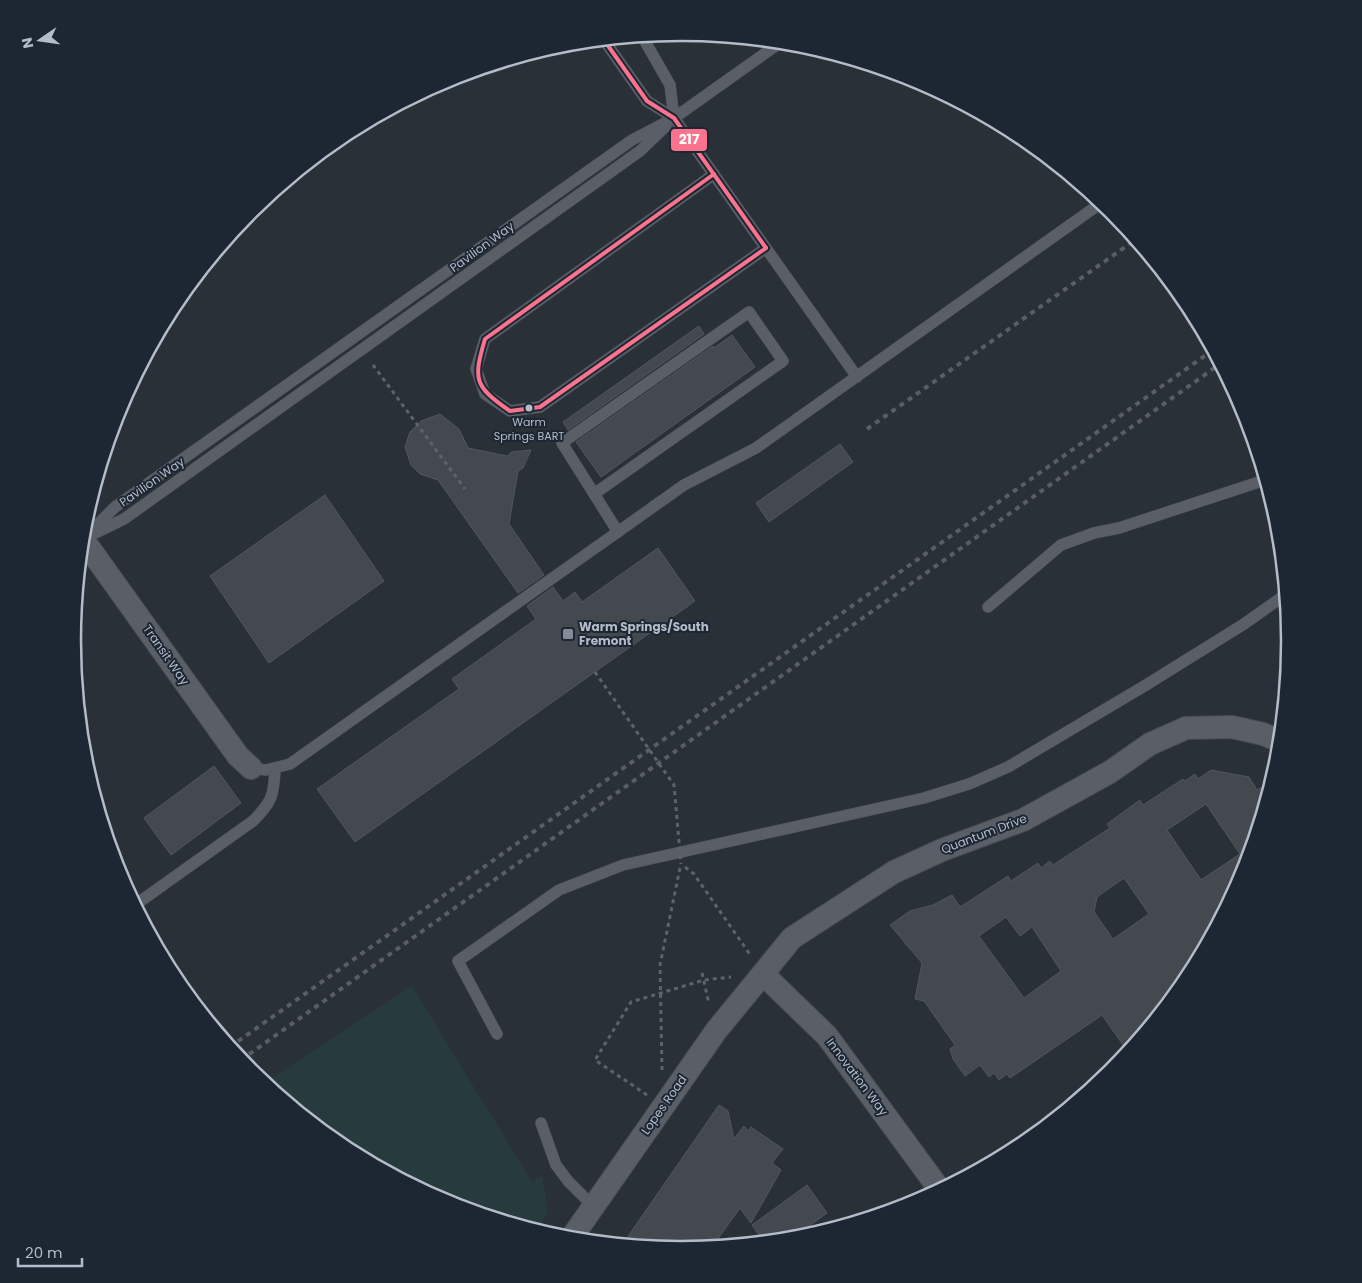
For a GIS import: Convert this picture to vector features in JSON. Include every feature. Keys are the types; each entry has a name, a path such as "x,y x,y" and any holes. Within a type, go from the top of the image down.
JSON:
{"street":[{"name":"Transit Way","path":"88,547 238,756 251,768"},
{"name":"Quantum Drive","path":"763,974 792,938 894,872 942,850 1023,820 1110,772 1150,744 1186,728 1246,730 1273,739"},
{"name":"Lopes Road","path":"575,1232 716,1031 763,974"},
{"name":"Innovation Way","path":"763,974 827,1036 936,1185"}],"lane":[{"path":"646,43 670,85 674,118"},
{"path":"608,46 647,101 674,118 857,377"},
{"name":"Pavilion Way","path":"91,529 115,506 361,330 632,140 674,118 772,48"},
{"name":"Pavilion Way","path":"90,534 132,514 640,151 674,118"},
{"path":"714,174 485,339 476,369 485,394 510,411 540,407 766,248"},
{"path":"251,768 276,769 290,764 694,479 756,448 1095,208"},
{"path":"594,494 783,361 749,312 562,443 594,494 618,532"},
{"path":"988,607 1061,545 1260,482"},
{"path":"497,1034 458,961 558,890 623,865 924,798 969,784 1008,767 1090,720 1280,600"},
{"path":"141,902 253,820 269,804 274,790 276,769"},
{"path":"541,1122 556,1165 568,1181 593,1206"}],"path":[{"path":"373,365 465,489"},
{"path":"595,672 674,785 681,864 660,965 663,1105"},
{"path":"663,1105 595,1060 631,1002 704,980 763,974 694,874"}],"green space":[{"path":"412,986 532,1182 542,1176 548,1212 540,1224 526,1221 488,1210 416,1180 348,1141 316,1118 270,1079"}],"building":[{"path":"699,326 704,334 568,430 563,422"},
{"path":"732,335 755,367 601,477 576,442 713,346 714,348"},
{"path":"440,414 459,429 468,448 507,456 512,452 531,450 523,468 518,471 509,524 544,575 518,593 438,480 420,474 411,465 405,447 410,432 421,421"},
{"path":"840,444 853,462 769,522 756,503"},
{"path":"325,495 384,581 269,663 210,576"},
{"path":"658,548 695,601 355,842 317,789 459,689 452,679 536,619 527,606 553,587 563,601 575,592 582,602"},
{"path":"214,766 241,803 171,855 144,818"},
{"path":"1211,770 1249,777 1257,790 1264,786 1236,871 1219,907 1201,942 1157,1007 1124,1046 1102,1015 1010,1078 1007,1074 999,1080 994,1073 989,1077 980,1065 965,1076 953,1059 950,1049 955,1045 924,1001 915,999 922,963 890,925 910,911 933,905 952,895 960,907 1008,876 1011,881 1038,863 1041,868 1050,861 1053,865 1110,828 1107,824 1140,800 1143,805 1183,779 1185,781 1195,774 1198,779","holes":["1206,804 1240,854 1201,880 1167,830","1124,878 1149,914 1113,939 1094,912 1097,897","1006,917 1020,936 1032,927 1061,971 1024,998 979,936"]},
{"path":"719,1105 728,1111 734,1139 744,1126 748,1131 751,1127 783,1149 772,1163 781,1170 751,1223 740,1208 717,1240 681,1242 626,1239"},
{"path":"807,1185 827,1213 806,1228 760,1237 752,1225"}],"railway":[{"path":"867,429 1130,244"},
{"path":"236,1043 1208,354"},
{"path":"247,1056 1215,368"}],"transit line":[{"name":"217","path":"608,46 647,101 674,118 766,248"},
{"name":"217","path":"714,174 485,339 478,373 479,381 483,388 510,411 540,407 766,248"}],"place":[{"name":"Warm Springs BART","path":"529,408"},
{"name":"Warm Springs/South Fremont","path":"568,634"}]}
